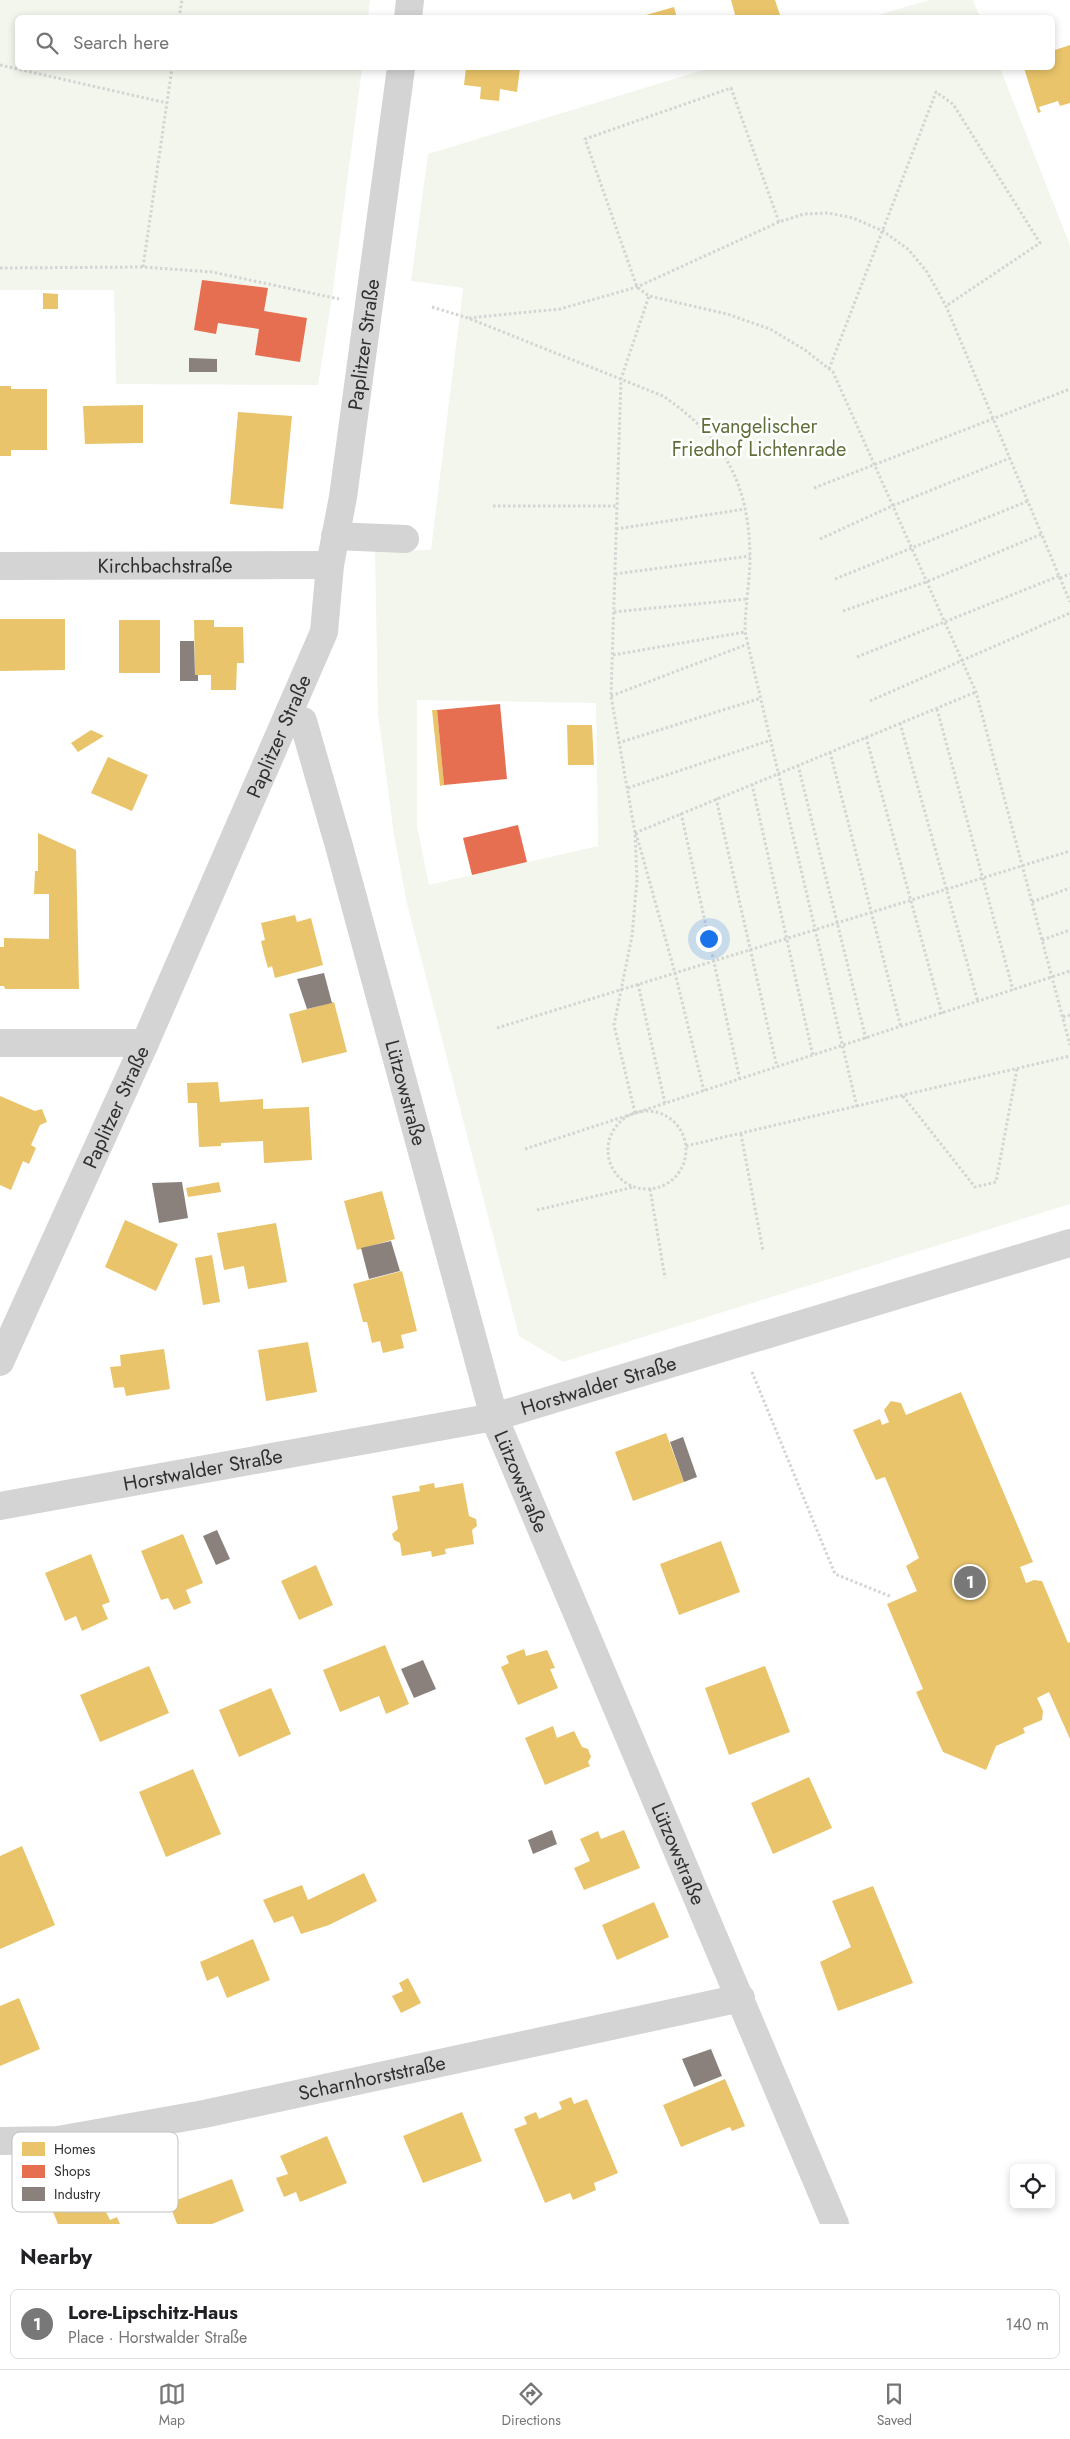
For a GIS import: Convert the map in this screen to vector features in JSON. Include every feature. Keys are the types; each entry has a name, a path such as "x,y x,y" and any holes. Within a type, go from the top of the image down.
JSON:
{"street":[{"path":"408,15 410,0"},
{"name":"Paplitzer Straße","path":"0,1362 145,1043 324,632 330,565 343,497 401,70"},
{"path":"335,536 405,539"},
{"name":"Kirchbachstraße","path":"0,566 330,565"},
{"name":"Lützowstraße","path":"288,715 303,721 339,846 494,1417 835,2224"},
{"path":"0,1043 145,1043"},
{"name":"Horstwalder Straße","path":"0,1506 494,1417 1070,1244"},
{"name":"Scharnhorststraße","path":"103,2132 204,2114 741,1998"}],"path":[{"path":"180,15 182,0"},
{"path":"0,65 15,68"},
{"path":"22,70 167,103"},
{"path":"143,267 172,70"},
{"path":"779,222 731,88 585,139 637,287 649,296 727,314 770,329 805,350 833,372 976,692 1070,1045"},
{"path":"829,369 936,92 953,104 1040,243 946,306"},
{"path":"468,318 560,308 637,287 779,222 804,214 828,213 853,218 883,231 909,250 927,272 946,306 1070,602"},
{"path":"0,268 143,267 212,272 369,307"},
{"path":"649,296 621,379 611,696 618,743 636,832 675,973 704,1091"},
{"path":"432,307 468,318 669,400 689,414 718,444 740,486 745,509 750,556 745,632 857,1107"},
{"path":"814,488 1070,389"},
{"path":"820,539 892,506 1010,458"},
{"path":"835,579 912,550 1028,501"},
{"path":"492,506 617,506"},
{"path":"616,529 745,509"},
{"path":"843,611 926,582 1042,534"},
{"path":"615,574 750,556"},
{"path":"857,657 944,621 1070,574"},
{"path":"614,612 746,599"},
{"path":"870,701 961,659 1070,614"},
{"path":"613,655 745,632"},
{"path":"611,696 748,644"},
{"path":"636,832 976,692"},
{"path":"618,743 761,698"},
{"path":"937,709 1013,991"},
{"path":"900,723 978,1002"},
{"path":"866,737 942,1014"},
{"path":"628,788 771,740"},
{"path":"830,752 901,1027"},
{"path":"798,765 866,1039"},
{"path":"752,784 813,1056"},
{"path":"716,798 777,1067"},
{"path":"681,813 740,1080"},
{"path":"635,1113 614,1025 619,990 632,936 636,880 636,832"},
{"path":"497,1028 1070,851"},
{"path":"1032,902 1070,888"},
{"path":"1042,940 1070,930"},
{"path":"525,1149 1070,971"},
{"path":"638,984 665,1103"},
{"path":"1063,1017 1070,1014"},
{"path":"686,1146 1070,1056"},
{"path":"903,1096 975,1187 996,1182 1016,1069"},
{"path":"645,1110 655,1111 674,1120 685,1137 686,1146 686,1157 677,1176 660,1187 650,1189 635,1187 621,1180 614,1172 608,1152 608,1142 617,1123 645,1110"},
{"path":"741,1134 764,1251"},
{"path":"537,1210 635,1187"},
{"path":"650,1189 665,1278"},
{"path":"741,1344 835,1574 892,1597"}],"green space":[{"path":"0,0 370,0 368,15 15,15 15,70 362,70 332,297 318,385 116,384 114,290 0,290"},
{"path":"929,0 973,0 979,15 879,15"},
{"name":"Evangelischer Friedhof Lichtenrade","path":"703,70 1001,70 1070,245 1070,1204 563,1362 519,1336 407,904 394,835 378,713 375,551 431,550 463,288 411,281 428,154","holes":["417,700 596,703 598,846 429,885 417,826"]}],"building: Homes":[{"path":"731,0 775,0 780,15 735,15"},
{"path":"674,7 676,15 646,15"},
{"path":"1070,45 1070,103 1060,106 1058,101 1039,107 1041,112 1038,113 1025,70 1055,70 1055,50"},
{"path":"466,70 520,70 517,92 500,89 499,101 480,99 481,87 464,85"},
{"path":"43,293 58,294 58,309 43,309"},
{"path":"0,386 11,386 11,389 47,389 47,450 11,450 11,456 0,456"},
{"path":"143,405 143,443 85,444 83,406"},
{"path":"238,412 292,416 283,509 230,504"},
{"path":"0,619 65,619 65,670 0,671"},
{"path":"119,620 160,620 160,673 119,673"},
{"path":"194,620 214,620 214,627 243,627 244,663 237,663 236,690 211,690 211,675 195,675"},
{"path":"432,710 437,710 444,785 440,786"},
{"path":"567,725 592,725 594,765 568,765"},
{"path":"91,730 104,736 78,752 71,743"},
{"path":"108,757 148,775 132,811 91,793"},
{"path":"38,833 76,850 79,989 5,989 4,986 0,986 0,947 4,947 4,938 49,939 49,894 34,894 35,871 38,871"},
{"path":"295,915 297,922 311,918 323,965 275,978 272,966 268,968 264,954 261,941 265,940 261,923"},
{"path":"334,1002 347,1052 302,1063 289,1014"},
{"path":"218,1082 220,1102 263,1099 263,1109 309,1107 312,1160 264,1163 263,1141 221,1143 221,1146 199,1147 197,1103 188,1103 187,1083"},
{"path":"0,1096 35,1111 42,1109 47,1122 40,1125 31,1145 36,1148 29,1164 23,1161 11,1190 0,1185"},
{"path":"219,1182 221,1192 188,1197 186,1188"},
{"path":"382,1191 395,1239 357,1250 344,1201"},
{"path":"125,1220 178,1244 156,1291 105,1267"},
{"path":"276,1223 287,1282 248,1289 244,1266 224,1270 217,1233"},
{"path":"212,1255 220,1302 203,1305 195,1258"},
{"path":"402,1271 417,1331 401,1335 404,1348 383,1353 380,1341 372,1343 367,1322 363,1322 353,1284"},
{"path":"308,1342 317,1392 266,1401 258,1350"},
{"path":"164,1349 170,1389 126,1396 124,1387 114,1388 110,1367 121,1366 120,1355"},
{"path":"961,1392 1033,1562 1020,1567 1026,1583 1034,1580 1042,1581 1068,1643 1070,1642 1070,1739 1049,1692 1037,1698 1043,1711 1042,1720 1023,1728 1025,1733 996,1746 986,1770 943,1752 916,1692 923,1689 887,1604 917,1591 906,1566 919,1558 885,1477 876,1480 853,1430 880,1419 882,1425 889,1422 884,1410 891,1401 901,1403 906,1415"},
{"path":"666,1433 684,1482 633,1501 615,1452"},
{"path":"434,1483 435,1488 463,1483 469,1516 476,1519 477,1526 472,1530 474,1544 445,1549 446,1554 432,1557 431,1551 402,1556 400,1543 394,1540 392,1534 398,1529 392,1496 420,1491 419,1486"},
{"path":"183,1534 203,1583 186,1590 191,1603 174,1610 168,1598 161,1600 141,1551"},
{"path":"721,1541 740,1592 679,1615 660,1564"},
{"path":"91,1554 110,1602 102,1605 108,1619 82,1631 76,1616 65,1621 45,1573"},
{"path":"316,1565 333,1605 299,1620 281,1581"},
{"path":"385,1645 409,1704 386,1714 379,1696 340,1712 323,1670"},
{"path":"524,1649 526,1656 547,1650 555,1668 550,1669 558,1688 518,1705 501,1667 509,1663 506,1656"},
{"path":"149,1666 169,1713 100,1742 80,1695"},
{"path":"765,1666 790,1732 729,1755 705,1688"},
{"path":"271,1688 291,1734 239,1757 219,1710"},
{"path":"553,1726 557,1738 574,1731 582,1747 588,1749 591,1757 588,1762 590,1766 545,1785 525,1738"},
{"path":"193,1769 221,1834 166,1857 139,1792"},
{"path":"809,1777 832,1828 773,1854 751,1803"},
{"path":"624,1830 640,1868 584,1890 574,1868 590,1861 580,1839 598,1831 601,1839"},
{"path":"22,1846 55,1925 0,1949 0,1856"},
{"path":"364,1873 377,1901 329,1925 301,1934 293,1916 274,1923 263,1900 302,1885 308,1900"},
{"path":"873,1886 913,1983 838,2011 820,1962 851,1947 832,1901"},
{"path":"654,1902 669,1937 617,1960 602,1925"},
{"path":"253,1939 270,1980 227,1998 218,1976 207,1981 200,1962"},
{"path":"408,1978 421,2003 401,2013 392,1996 403,1991 399,1983"},
{"path":"19,1998 40,2049 0,2066 0,2006"},
{"path":"725,2079 745,2126 732,2131 730,2127 681,2147 663,2105"},
{"path":"571,2097 574,2104 587,2099 618,2173 594,2183 596,2190 573,2200 570,2193 545,2203 514,2129 527,2124 524,2117 536,2112 539,2119 562,2109 559,2102"},
{"path":"462,2112 482,2161 423,2183 403,2136"},
{"path":"327,2136 347,2183 300,2202 296,2192 284,2197 276,2178 288,2174 280,2156"},
{"path":"232,2179 244,2211 212,2224 177,2224 172,2212 178,2212 178,2200"},
{"path":"53,2212 106,2212 110,2220 117,2217 120,2224 58,2224"}],"building: Shops":[{"path":"202,280 268,288 264,311 307,318 300,362 255,355 259,329 218,323 216,334 194,330"},
{"path":"500,704 507,779 444,785 437,710"},
{"path":"518,825 527,862 472,875 463,838"}],"building: Industry":[{"path":"189,358 217,359 217,372 189,372"},
{"path":"180,641 194,641 195,675 198,675 198,681 180,681"},
{"path":"324,973 332,1003 307,1009 297,979"},
{"path":"182,1182 188,1218 159,1223 152,1183"},
{"path":"391,1241 400,1271 369,1279 361,1248"},
{"path":"683,1437 697,1477 684,1482 670,1442"},
{"path":"217,1530 230,1559 216,1565 203,1536"},
{"path":"423,1660 436,1689 414,1698 401,1669"},
{"path":"552,1830 557,1844 533,1854 528,1840"},
{"path":"711,2049 722,2076 694,2087 682,2059"}],"place":[{"name":"Lore-Lipschitz-Haus","path":"970,1582"}]}
